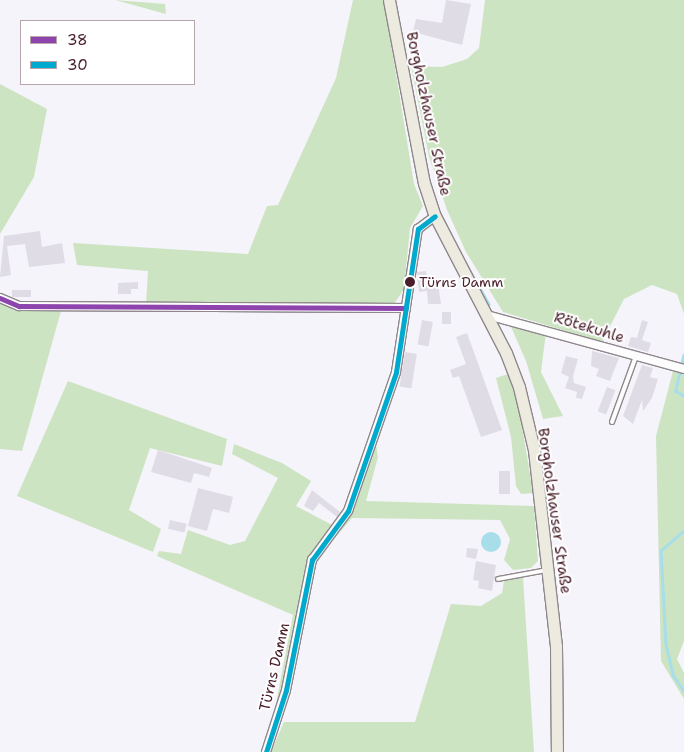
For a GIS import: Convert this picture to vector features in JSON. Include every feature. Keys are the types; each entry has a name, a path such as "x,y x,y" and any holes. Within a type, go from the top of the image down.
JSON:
{"main road":[{"name":"Borgholzhauser Straße","path":"389,0 424,183 435,216 487,315 519,387 534,450 556,646 556,752"}],"street":[{"name":"Türns Damm","path":"266,752 286,690 312,560 348,511 396,372 418,229 435,216"},
{"path":"0,298 19,306 406,308"},
{"name":"Rötekuhle","path":"487,315 673,368 684,369"}],"lane":[{"path":"612,422 636,356"},
{"path":"498,579 548,569"}],"green space":[{"path":"115,0 165,4 166,14"},
{"path":"353,0 384,0 414,184 423,206 410,228 404,289 394,304 146,304 148,271 77,265 73,243 248,254 267,206 278,205 336,78"},
{"path":"485,0 684,0 684,314 677,294 652,285 624,299 602,342 503,312 466,252 447,210 429,157 411,66 442,67 467,59 479,48"},
{"path":"0,84 47,109 34,177 0,234"},
{"path":"0,301 15,311 61,311 22,451 0,449"},
{"path":"508,320 546,332 541,372 563,416 543,419 526,361"},
{"path":"673,371 684,373 684,641 677,659 684,673 684,699 661,661 656,436"},
{"path":"508,374 519,408 533,493 521,494 516,486 511,437 496,378"},
{"path":"68,381 227,439 222,466 150,448 129,510 161,529 153,552 17,496"},
{"path":"234,444 282,463 311,481 296,506 338,528 357,501 376,444 378,457 366,501 534,506 538,561 531,568 513,570 504,560 510,539 500,520 352,518 315,561 282,717 274,714 293,615 157,556 159,551 181,554 188,530 230,545 245,541 278,478 232,454"},
{"path":"523,577 534,752 271,752 284,722 415,722 451,604 481,606 502,593 504,581"}],"water":[{"path":"487,532 495,532 501,538 501,546 495,552 487,552 481,546 481,538"}],"building":[{"path":"446,0 471,4 462,45 413,32 416,19 442,23"},
{"path":"40,231 42,247 62,243 65,263 29,267 25,244 7,246 11,275 0,277 4,236"},
{"path":"426,271 427,278 437,277 441,304 428,304 427,291 419,292 417,272"},
{"path":"138,282 138,289 131,289 131,294 118,294 118,283"},
{"path":"12,290 31,290 31,297 12,297"},
{"path":"442,312 451,312 451,324 442,324"},
{"path":"422,320 433,322 428,347 418,345"},
{"path":"642,320 648,322 642,340 651,343 648,352 628,346 631,337 637,338"},
{"path":"467,333 502,430 481,437 459,376 453,378 450,370 466,364 456,337"},
{"path":"592,351 619,358 610,381 596,376 599,369 591,366"},
{"path":"405,352 417,354 411,388 400,387"},
{"path":"566,356 578,359 573,376 574,383 586,387 582,399 576,398 577,392 565,388 569,377 561,373"},
{"path":"642,365 653,368 650,377 658,379 652,398 643,411 642,400 633,424 623,416"},
{"path":"607,387 615,390 606,414 598,411"},
{"path":"158,450 212,468 209,477 194,473 191,483 151,472"},
{"path":"499,471 510,471 510,494 499,494"},
{"path":"198,488 233,497 229,513 213,509 207,531 188,526"},
{"path":"312,490 340,512 337,517 319,503 313,511 304,506"},
{"path":"170,520 187,524 185,533 168,529"},
{"path":"467,548 478,549 476,559 466,557"},
{"path":"476,561 496,565 492,591 478,588 479,581 473,580"}],"waterway":[{"path":"443,219 450,233"},
{"path":"466,264 489,304"},
{"path":"684,355 676,391 684,396"},
{"path":"684,531 661,551 666,644 673,675 684,691"}],"transit line":[{"name":"30","path":"266,752 286,690 312,560 348,511 396,372 418,229 435,216"},
{"name":"38","path":"0,298 19,306 406,308"}],"place":[{"name":"Türns Damm","path":"410,282"}]}
